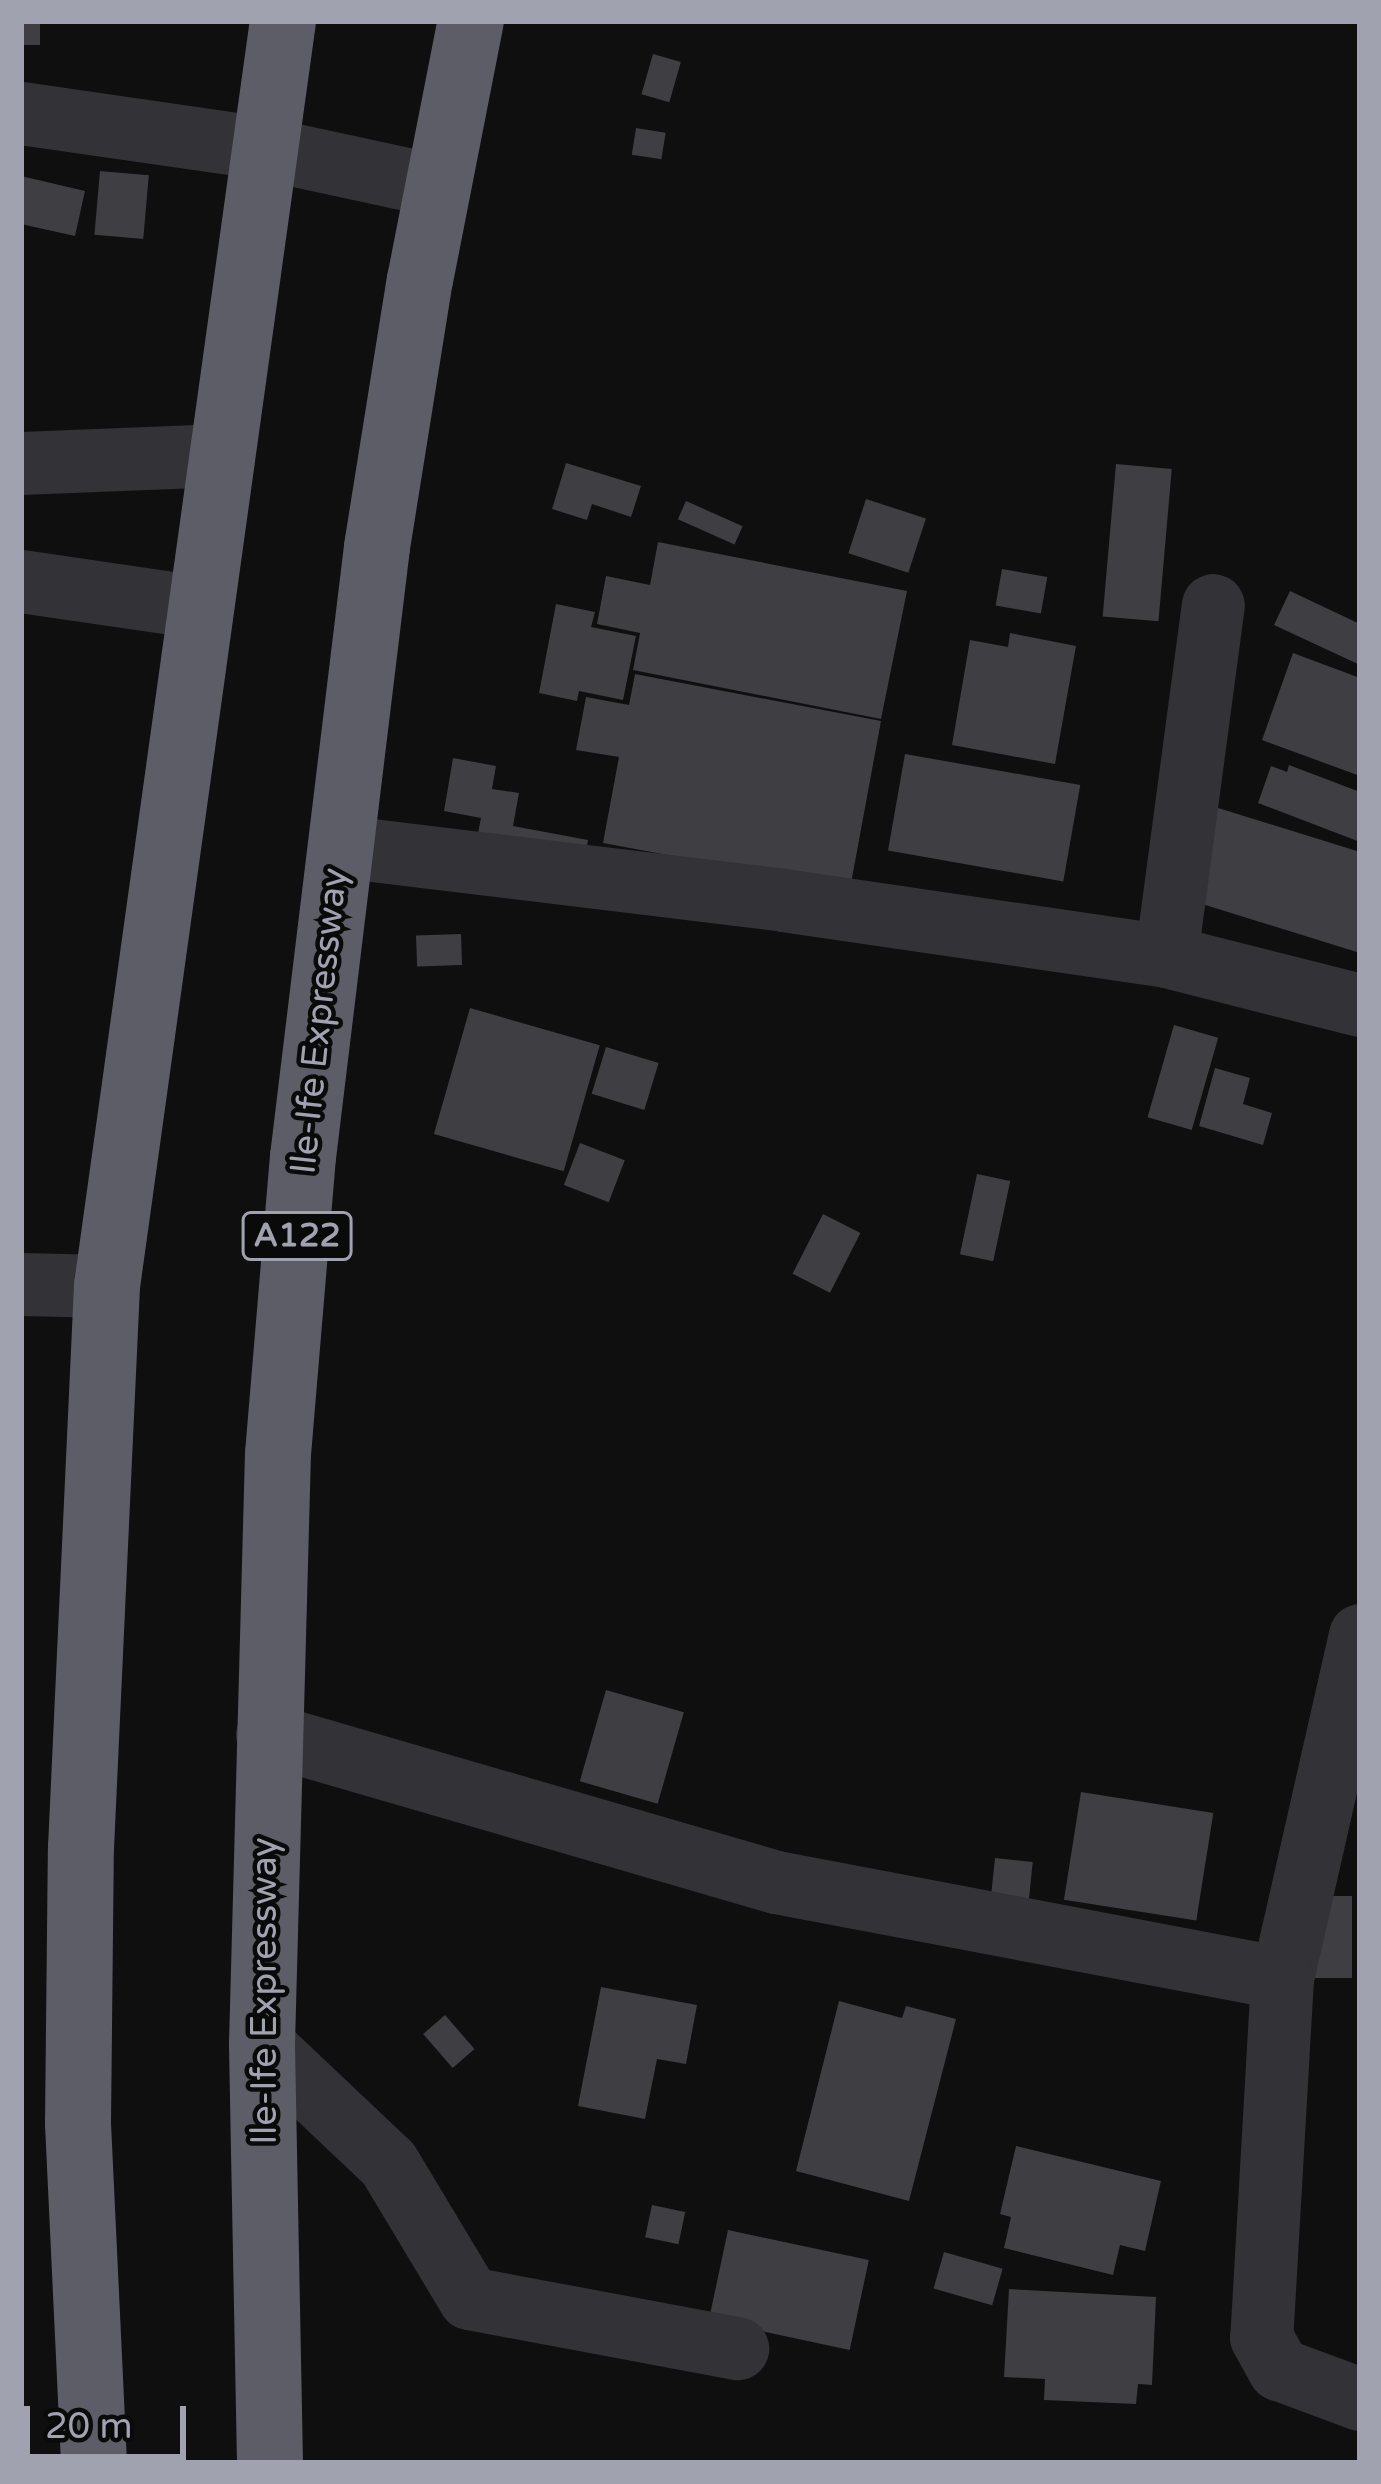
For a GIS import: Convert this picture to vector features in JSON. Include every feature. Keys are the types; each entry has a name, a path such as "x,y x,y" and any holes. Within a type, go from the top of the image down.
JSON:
{"highway":[{"name":"Ile-Ife Expressway","path":"270,2463 262,2044 278,1454 303,1157 377,547 471,21"},
{"path":"94,2463 78,2123 81,1848 107,1286 222,455 276,23"}],"street":[{"path":"21,112 263,148 439,186"},
{"path":"21,463 222,455"},
{"path":"21,581 200,608"},
{"path":"1166,956 1213,604"},
{"path":"339,845 783,899 1166,956 1360,1005"},
{"path":"21,1284 107,1286"},
{"path":"1360,1635 1282,1978 1261,2336 1279,2369 1360,2399"},
{"path":"267,1734 776,1882 1282,1978"},
{"path":"262,2044 388,2163 469,2298 737,2348"}],"building":[{"path":"21,21 40,21 40,45 21,45"},
{"path":"653,54 681,62 669,102 641,94"},
{"path":"636,128 666,133 661,159 632,155"},
{"path":"100,171 149,175 143,239 94,235"},
{"path":"21,176 85,191 75,236 21,224"},
{"path":"566,463 641,486 631,517 592,504 587,520 552,509"},
{"path":"1116,464 1172,469 1158,621 1103,616"},
{"path":"866,499 926,518 908,573 848,553"},
{"path":"686,501 743,526 735,544 678,519"},
{"path":"658,542 907,591 881,719 633,670 640,633 597,624 606,576 650,585"},
{"path":"1002,569 1047,577 1041,613 996,605"},
{"path":"1290,591 1360,624 1360,665 1274,625"},
{"path":"556,604 595,612 591,627 636,636 623,700 579,691 577,701 539,693"},
{"path":"1010,633 1076,646 1055,764 952,745 970,640 1008,647"},
{"path":"1293,653 1360,678 1360,776 1262,740"},
{"path":"635,674 881,721 850,889 603,843 619,757 576,750 586,697 629,705"},
{"path":"905,754 1080,785 1063,881 888,851"},
{"path":"453,758 496,766 492,789 519,793 513,826 588,840 584,863 476,843 481,818 444,811"},
{"path":"1289,765 1360,792 1360,842 1258,803 1271,766 1287,772"},
{"path":"1215,807 1360,852 1360,953 1186,899"},
{"path":"461,934 462,965 417,967 416,936"},
{"path":"470,1008 600,1045 564,1171 434,1134"},
{"path":"1174,1025 1218,1038 1192,1130 1148,1117"},
{"path":"606,1047 659,1063 644,1110 592,1094"},
{"path":"1215,1068 1250,1078 1243,1104 1272,1113 1263,1145 1199,1126"},
{"path":"580,1143 625,1160 609,1202 564,1185"},
{"path":"977,1174 1010,1181 993,1261 960,1254"},
{"path":"823,1214 860,1233 830,1293 793,1274"},
{"path":"606,1690 684,1712 658,1804 580,1781"},
{"path":"1081,1792 1213,1813 1196,1921 1064,1900"},
{"path":"995,1858 1033,1862 1027,1921 989,1917"},
{"path":"1314,1896 1352,1896 1352,1978 1314,1978"},
{"path":"601,1987 697,2005 686,2064 657,2059 645,2119 578,2106"},
{"path":"839,2001 902,2018 906,2006 956,2019 909,2201 796,2171"},
{"path":"445,2015 475,2049 453,2068 423,2034"},
{"path":"1016,2146 1161,2181 1145,2251 1120,2245 1113,2275 1004,2248 1011,2217 1000,2214"},
{"path":"652,2205 685,2212 678,2244 645,2237"},
{"path":"728,2230 869,2260 850,2350 709,2320"},
{"path":"944,2252 1003,2269 992,2305 934,2289"},
{"path":"1009,2289 1156,2297 1152,2385 1138,2384 1136,2404 1044,2400 1045,2379 1004,2377"}]}
